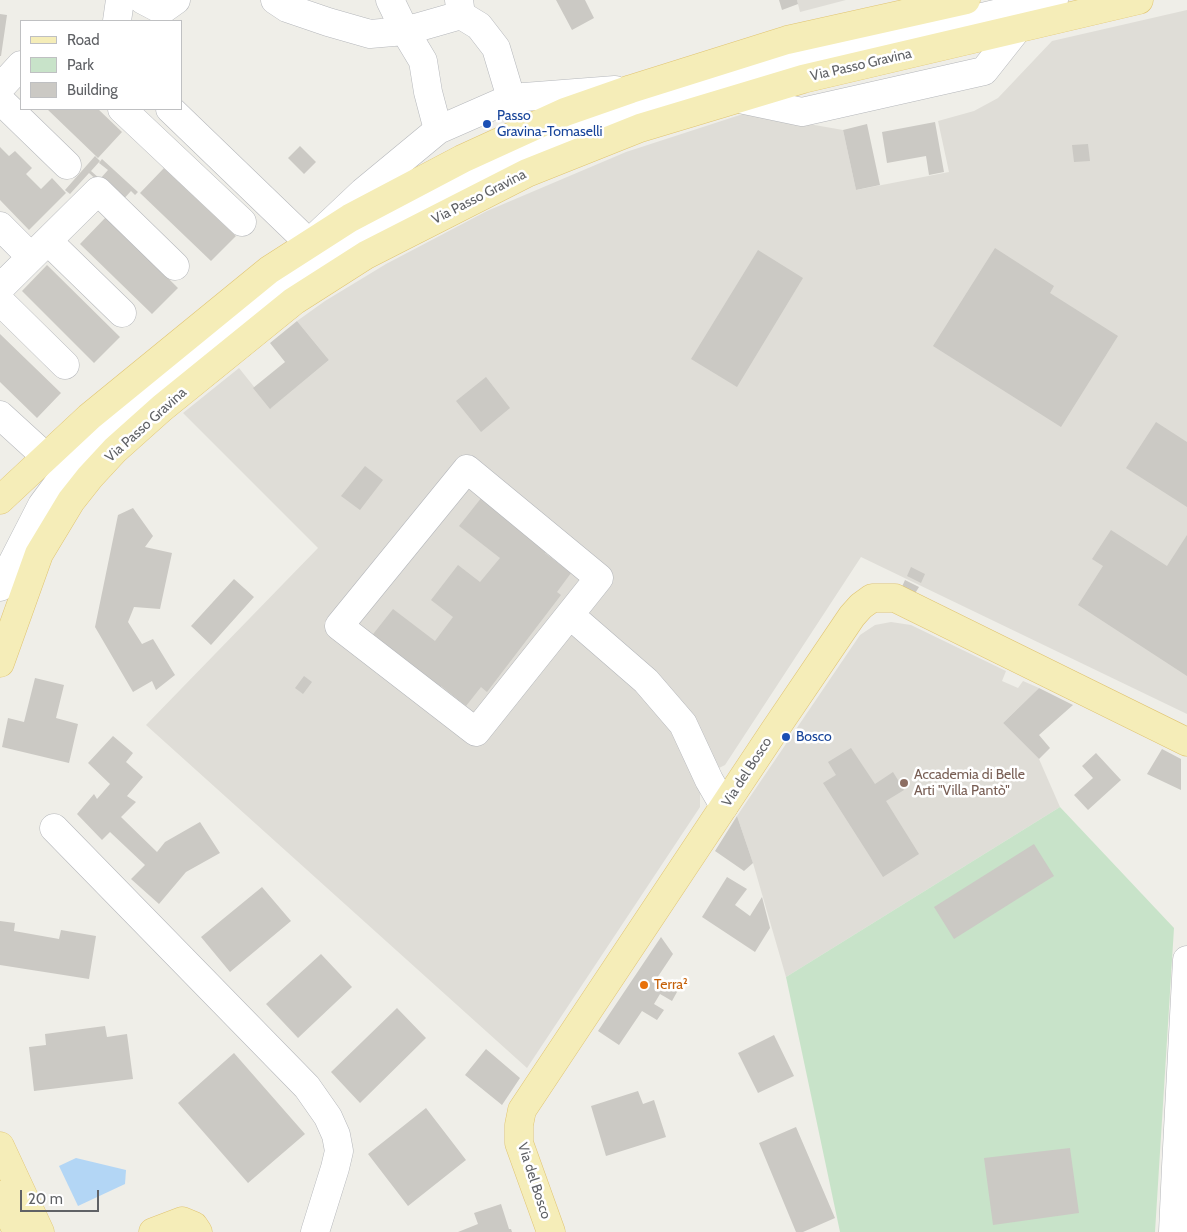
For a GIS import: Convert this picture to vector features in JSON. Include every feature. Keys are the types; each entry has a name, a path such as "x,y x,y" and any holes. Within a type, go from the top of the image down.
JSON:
{"main road":[{"path":"5,488 46,457 96,411 269,270 308,243 350,218 462,159 565,112 631,89 787,40 966,0"},
{"name":"Via Passo Gravina","path":"0,663 39,554 71,501 90,477 115,450 162,408 294,301 331,276 521,176 640,128 803,78 1138,0"},
{"name":"Via del Bosco","path":"551,1232 520,1142 519,1125 522,1110 724,806 860,606 872,598 896,598 1187,742"},
{"path":"0,1146 40,1232"},
{"path":"0,1195 17,1232"},
{"path":"153,1232 182,1221 194,1226 198,1232"}],"street":[{"path":"117,20 120,0"},
{"path":"143,0 162,10 176,0"},
{"path":"276,0 287,8 370,34 405,31 460,7 479,26 496,48 511,98"},
{"path":"390,0 405,31 423,61 428,92 438,130"},
{"path":"0,588 42,505 74,462 217,340 283,287 353,242 464,183 547,146 634,112 796,61 1054,0"},
{"path":"0,88 20,66"},
{"path":"171,110 308,243 363,192 438,130 511,98 631,89"},
{"path":"0,100 67,165"},
{"path":"123,110 242,222"},
{"path":"0,288 98,191 175,266"},
{"path":"0,226 39,249 122,313"},
{"path":"0,301 65,365"},
{"path":"0,415 46,457"},
{"path":"467,468 599,578 570,615 476,732 339,626 467,468"},
{"path":"570,615 646,681 684,724 724,806"},
{"path":"54,828 307,1087 328,1117 336,1135 338,1151 335,1168 315,1232"},
{"path":"1173,1232 1182,1170 1187,960"}],"shaded area":[{"path":"797,0 846,0 800,12"},
{"path":"1187,10 1187,714 861,557 725,765 717,769 709,780 700,795 700,807 527,1068 146,725 318,548 183,413 239,368 271,408 329,360 297,321 325,301 386,264 487,211 626,152 746,113 843,130 856,190 949,172 938,121 974,111 998,98 1052,41"},
{"name":"Accademia di Belle Arti \"Villa Pantò\"","path":"891,622 911,625 1006,671 1002,681 1018,688 1023,681 1039,688 1003,723 1039,759 1060,807 786,977 753,863 737,816 860,635 875,625"}],"green space":[{"path":"1060,807 1174,928 1155,1232 840,1232 786,977"}],"water":[{"path":"76,1158 126,1170 125,1184 78,1206 59,1166"}],"building":[{"path":"556,0 585,0 594,18 572,30"},
{"path":"779,0 797,0 798,4 782,10"},
{"path":"0,14 7,15 1,56 0,56"},
{"path":"48,110 99,110 122,132 98,158"},
{"path":"935,122 944,172 929,175 926,156 887,163 882,132"},
{"path":"867,124 880,185 856,190 843,130"},
{"path":"1088,144 1090,161 1074,162 1072,145"},
{"path":"300,146 316,162 304,174 288,158"},
{"path":"0,147 9,156 15,151 32,168 26,174 41,189 52,178 66,193 29,230 0,200"},
{"path":"95,156 100,161 91,171 100,179 108,170 99,163 102,159 138,192 135,195 131,191 121,202 89,173 70,194 65,190"},
{"path":"164,168 236,236 211,261 140,193"},
{"path":"106,217 178,288 152,314 80,244"},
{"path":"995,248 1054,286 1050,293 1118,336 1061,427 933,346"},
{"path":"758,250 803,278 737,387 691,359"},
{"path":"47,265 120,337 94,363 22,291"},
{"path":"297,321 329,360 270,409 253,388 285,362 270,343"},
{"path":"0,334 61,393 37,418 0,382"},
{"path":"486,377 510,408 481,432 456,401"},
{"path":"1156,422 1187,442 1187,507 1126,468"},
{"path":"365,466 383,480 360,510 341,496"},
{"path":"482,497 548,549 545,553 571,573 557,592 561,595 487,692 481,687 466,706 441,686 437,691 370,638 393,609 435,641 453,617 431,600 458,565 480,582 500,558 459,526"},
{"path":"133,508 153,536 145,547 172,553 160,609 134,607 128,622 142,644 153,639 175,675 156,690 152,681 133,692 95,627 118,515"},
{"path":"1111,530 1167,566 1187,535 1187,676 1078,605 1103,566 1092,559"},
{"path":"911,567 925,574 921,583 907,576"},
{"path":"234,579 254,597 211,645 191,626"},
{"path":"905,580 919,587 914,595 901,589"},
{"path":"304,676 312,682 303,694 295,688"},
{"path":"35,678 64,685 56,718 78,724 69,763 2,747 8,718 24,722"},
{"path":"1039,688 1073,705 1039,735 1050,748 1039,759 1003,723"},
{"path":"113,736 133,753 126,762 143,777 127,796 136,802 121,817 157,852 165,842 200,822 220,853 186,872 159,904 131,879 145,865 110,832 102,840 77,814 94,794 97,799 110,784 88,763"},
{"path":"851,748 875,784 893,772 904,790 886,801 919,854 883,877 823,783 836,775 828,762"},
{"path":"1162,749 1181,759 1181,790 1147,774"},
{"path":"1096,753 1121,780 1088,810 1074,795 1093,778 1082,766"},
{"path":"737,816 753,863 744,871 715,851"},
{"path":"1034,844 1054,876 954,939 934,907"},
{"path":"727,877 747,889 735,905 750,916 762,897 770,928 755,952 702,917"},
{"path":"262,887 291,921 230,972 201,937"},
{"path":"0,921 15,923 14,931 59,939 61,930 96,936 89,979 0,965"},
{"path":"661,937 673,954 657,978 677,992 672,1001 660,994 654,1004 664,1010 657,1020 642,1011 619,1045 598,1031"},
{"path":"321,954 352,987 298,1038 266,1004"},
{"path":"397,1008 426,1038 360,1103 331,1072"},
{"path":"105,1026 107,1037 127,1034 133,1079 34,1091 29,1047 46,1045 45,1034"},
{"path":"774,1035 794,1076 758,1093 738,1053"},
{"path":"486,1049 520,1078 502,1105 465,1075"},
{"path":"234,1053 305,1134 248,1183 178,1103"},
{"path":"638,1091 643,1104 654,1100 666,1137 606,1156 591,1106"},
{"path":"426,1108 466,1160 408,1206 368,1154"},
{"path":"796,1127 835,1218 803,1232 796,1232 759,1143"},
{"path":"1070,1148 1079,1213 993,1225 984,1158"},
{"path":"501,1204 509,1229 512,1232 458,1232 478,1224 474,1213"}],"place":[{"name":"Passo Gravina-Tomaselli","path":"487,124"},
{"name":"Bosco","path":"786,737"},
{"name":"Accademia di Belle Arti \"Villa Pantò\"","path":"904,783"},
{"name":"Terra²","path":"644,985"}]}
